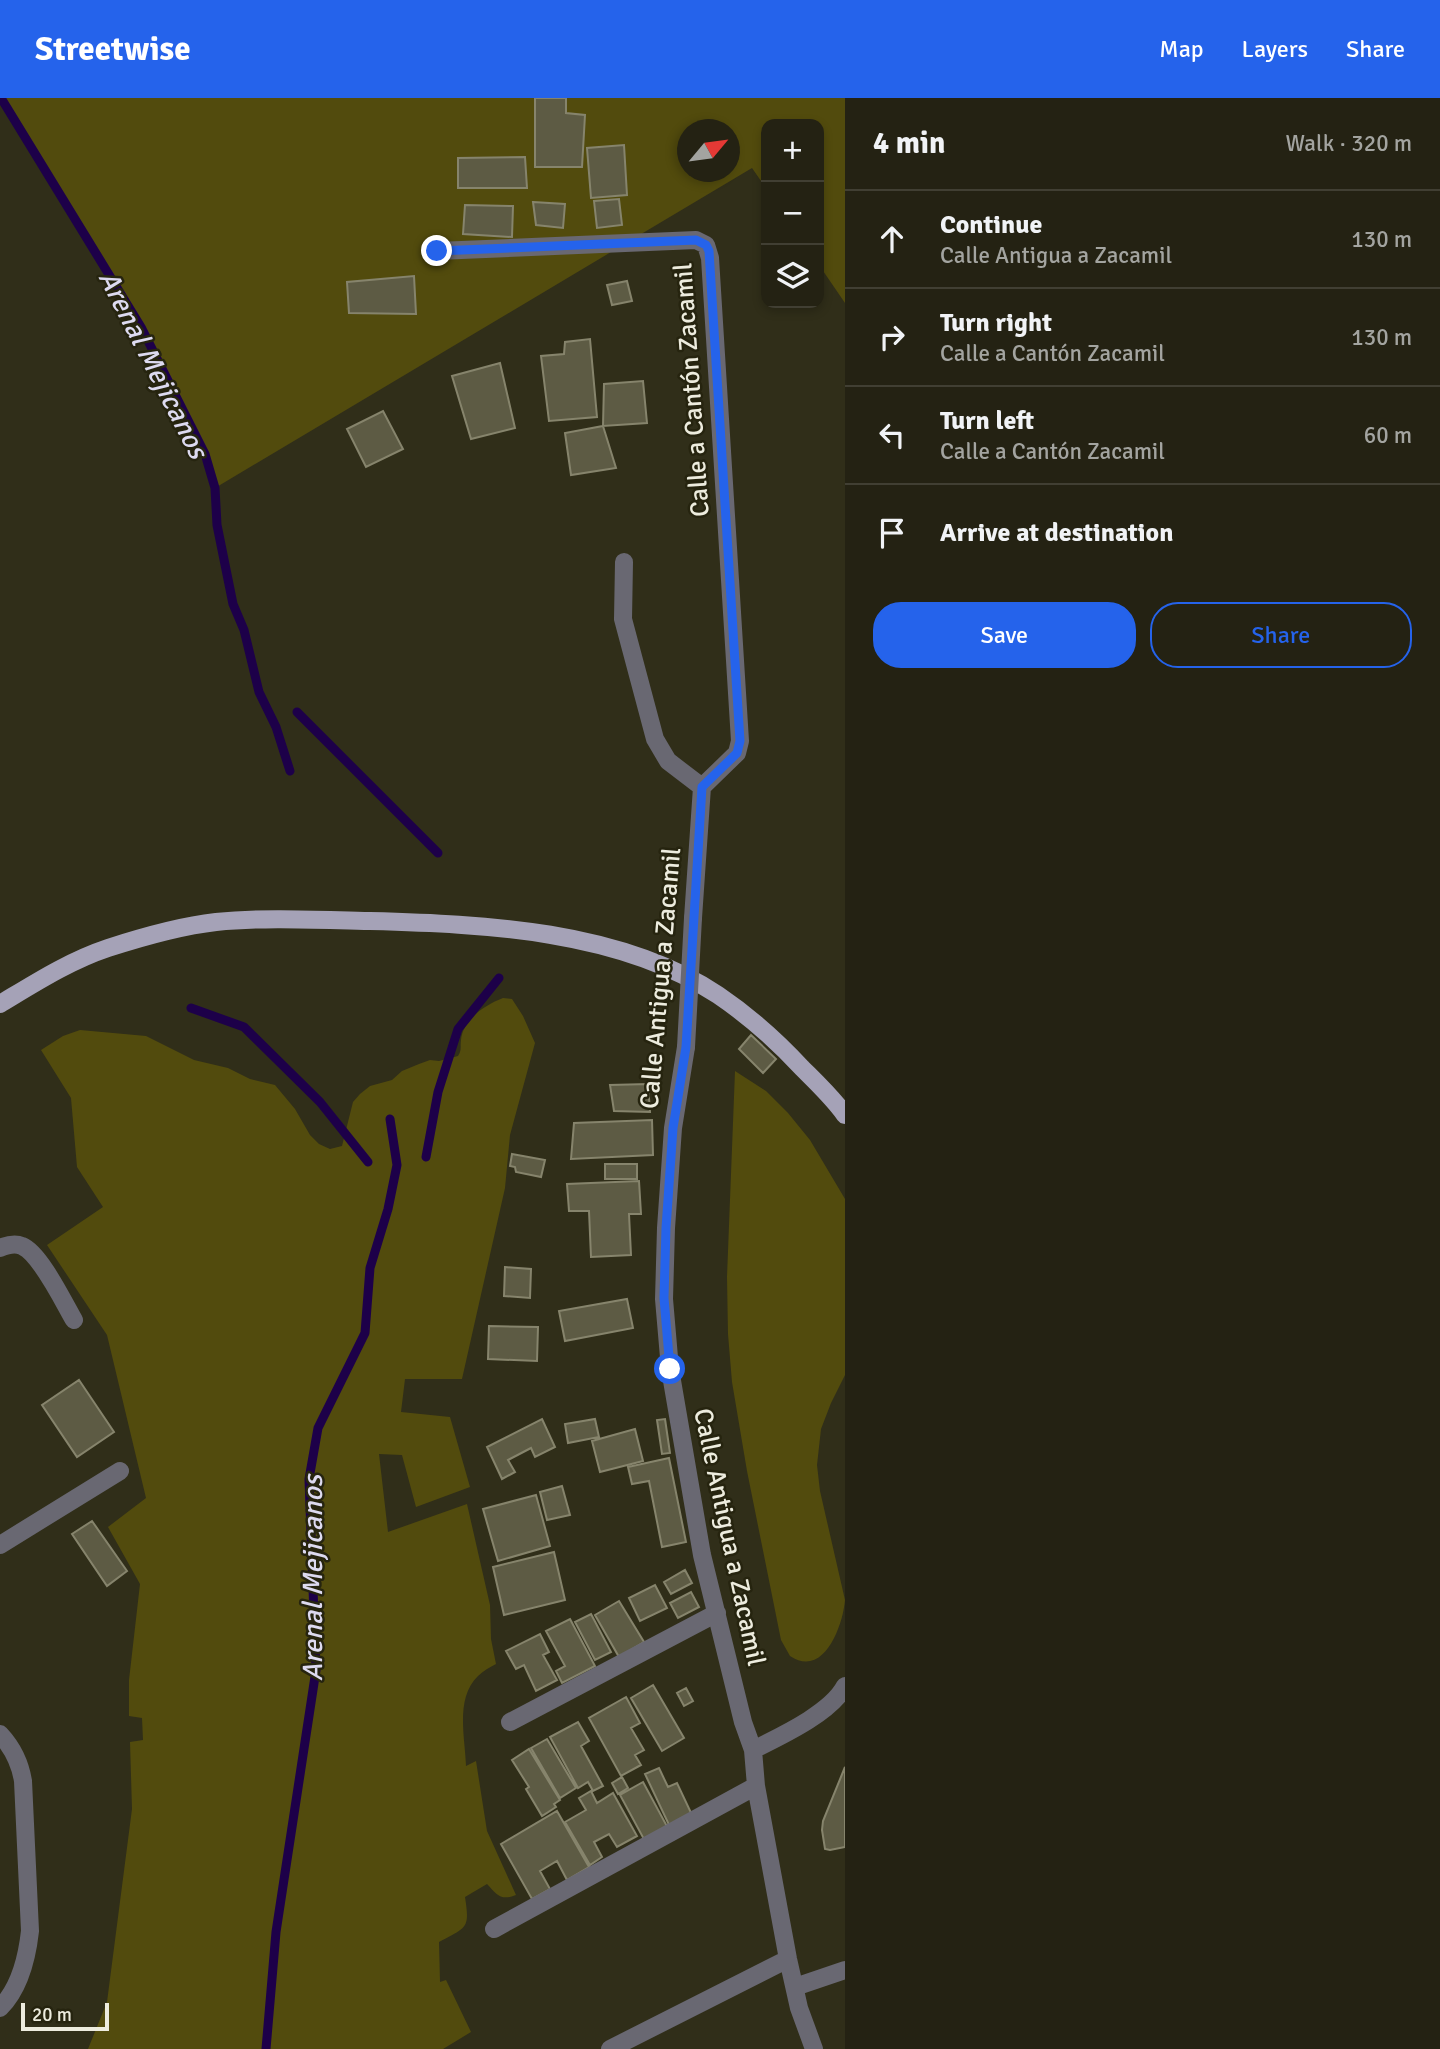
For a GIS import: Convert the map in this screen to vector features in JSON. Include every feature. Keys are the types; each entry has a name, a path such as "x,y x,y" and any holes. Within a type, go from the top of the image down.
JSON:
{"main road":[{"path":"0,1004 62,967 107,948 214,922 276,919 416,922 504,928 586,942 626,954 666,968 717,994 780,1044 845,1115"}],"street":[{"name":"Calle a Cantón Zacamil","path":"437,251 696,240 706,245 710,258 740,741 737,753 702,787"},
{"path":"624,562 623,619 655,738 668,761 702,787"},
{"name":"Calle Antigua a Zacamil","path":"702,787 686,1047 673,1128 664,1298 677,1417 702,1555 743,1722 753,1750 757,1787 788,1959 799,2008 814,2049"},
{"path":"0,1248 15,1244 25,1247 35,1256 75,1321"},
{"path":"0,1545 120,1471"},
{"path":"510,1722 716,1613"},
{"path":"753,1750 798,1727 840,1695 845,1686"},
{"path":"0,1734 20,1763 23,1782 30,1931 29,1945 15,1991 0,2008"},
{"path":"494,1929 757,1787"},
{"path":"610,2049 788,1959"},
{"path":"795,1987 845,1970"}],"shaded area":[{"path":"1,98 845,98 845,303 824,272 824,119 761,119 761,181 752,168 740,175 740,119 677,119 677,182 729,182 215,488 141,327"},
{"path":"503,998 512,999 535,1043 510,1135 505,1188 462,1379 405,1379 401,1412 450,1417 470,1487 416,1507 402,1455 379,1454 388,1532 467,1504 490,1605 491,1639 496,1664 478,1676 466,1695 463,1718 466,1766 476,1761 487,1831 516,1895 500,1896 487,1884 465,1897 467,1915 464,1926 439,1942 440,1982 446,1980 471,2032 443,2049 88,2049 107,2002 132,1809 130,1742 143,1740 142,1718 129,1716 129,1680 140,1584 108,1527 146,1498 107,1335 47,1245 103,1207 77,1167 71,1098 41,1050 63,1036 80,1030 146,1036 194,1060 228,1068 250,1079 275,1085 295,1109 310,1135 319,1144 330,1149 342,1146 353,1102 360,1094 370,1086 392,1080 402,1071 419,1064 458,1056 463,1032 470,1019"},
{"path":"735,1071 766,1091 788,1113 810,1140 845,1199 845,1375 821,1429 817,1465 820,1491 845,1600 836,1635 822,1655 813,1660 802,1661 790,1656 781,1640 732,1382 727,1277"}],"building":[{"path":"535,98 566,98 566,113 585,115 582,167 535,167"},
{"path":"624,145 627,195 591,198 587,148"},
{"path":"525,157 527,188 458,188 458,158"},
{"path":"619,199 622,225 597,228 594,201"},
{"path":"533,202 565,204 563,228 536,225"},
{"path":"465,205 513,206 512,237 463,234"},
{"path":"414,276 416,314 349,313 347,282"},
{"path":"627,281 632,301 612,305 607,285"},
{"path":"590,339 597,417 549,421 541,356 564,354 565,342"},
{"path":"500,363 515,428 471,439 452,376"},
{"path":"643,381 647,423 603,426 604,384"},
{"path":"383,411 403,449 366,467 347,429"},
{"path":"603,426 616,468 571,475 565,433"},
{"path":"751,1035 776,1059 763,1073 739,1049"},
{"path":"648,1084 650,1112 614,1111 610,1085"},
{"path":"652,1120 653,1155 571,1159 574,1123"},
{"path":"512,1154 545,1160 541,1177 516,1172 515,1167 510,1166"},
{"path":"605,1164 637,1164 637,1179 605,1179"},
{"path":"639,1181 641,1214 629,1214 631,1255 591,1257 589,1211 569,1211 567,1184"},
{"path":"505,1267 531,1269 530,1298 504,1296"},
{"path":"627,1299 633,1328 565,1341 559,1311"},
{"path":"489,1326 538,1327 537,1361 488,1359"},
{"path":"79,1380 114,1432 77,1457 42,1405"},
{"path":"542,1419 555,1447 535,1457 531,1448 508,1460 515,1472 502,1479 487,1447"},
{"path":"595,1419 599,1437 568,1443 565,1424"},
{"path":"665,1419 670,1453 662,1454 657,1420"},
{"path":"635,1429 643,1461 600,1472 592,1441"},
{"path":"669,1458 686,1542 662,1547 649,1481 632,1484 628,1467"},
{"path":"562,1486 570,1515 547,1520 540,1492"},
{"path":"536,1495 550,1546 498,1561 483,1509"},
{"path":"92,1521 127,1571 107,1586 72,1534"},
{"path":"554,1552 565,1600 504,1615 493,1567"},
{"path":"685,1570 692,1583 671,1594 664,1582"},
{"path":"655,1585 667,1608 640,1621 629,1598"},
{"path":"691,1592 699,1607 678,1618 670,1603"},
{"path":"619,1601 644,1642 619,1657 595,1615"},
{"path":"591,1614 611,1652 595,1660 575,1622"},
{"path":"570,1619 595,1666 562,1683 556,1671 565,1666 546,1631"},
{"path":"540,1634 549,1652 543,1655 557,1680 536,1691 524,1665 516,1669 506,1651"},
{"path":"653,1685 684,1738 662,1751 631,1698"},
{"path":"686,1688 693,1701 684,1706 677,1693"},
{"path":"626,1697 640,1723 631,1728 644,1750 635,1755 641,1765 621,1776 589,1718"},
{"path":"578,1722 589,1741 581,1746 603,1786 593,1791 588,1782 578,1788 550,1737"},
{"path":"547,1739 576,1788 560,1798 531,1748"},
{"path":"529,1749 560,1800 554,1804 556,1807 542,1816 526,1789 529,1787 512,1760"},
{"path":"845,1767 845,1847 825,1849 823,1821"},
{"path":"659,1768 668,1787 677,1783 693,1817 670,1827 645,1774"},
{"path":"622,1777 628,1788 618,1794 612,1783"},
{"path":"643,1782 669,1830 646,1843 620,1795"},
{"path":"591,1791 597,1803 613,1793 637,1836 617,1847 609,1834 594,1842 602,1857 590,1865 565,1822 586,1810 579,1798"},
{"path":"557,1811 589,1867 567,1880 557,1861 540,1871 550,1889 532,1899 501,1844"}],"waterway":[{"name":"Arenal Mejicanos","path":"1,98 141,327 205,454 215,488 217,525 233,604 244,630 259,692 276,727 290,771"},
{"path":"297,712 438,853"},
{"path":"426,1157 438,1092 458,1029 499,978"},
{"path":"191,1008 244,1027 320,1102 368,1162"},
{"name":"Arenal Mejicanos","path":"266,2049 276,1932 316,1670 309,1479 318,1428 365,1333 370,1268 388,1209 397,1165 390,1119"}],"route":[{"path":"437,251 696,240 706,245 709,251 740,741 737,753 702,787 686,1047 673,1128 666,1228 664,1298 670,1369"}]}
